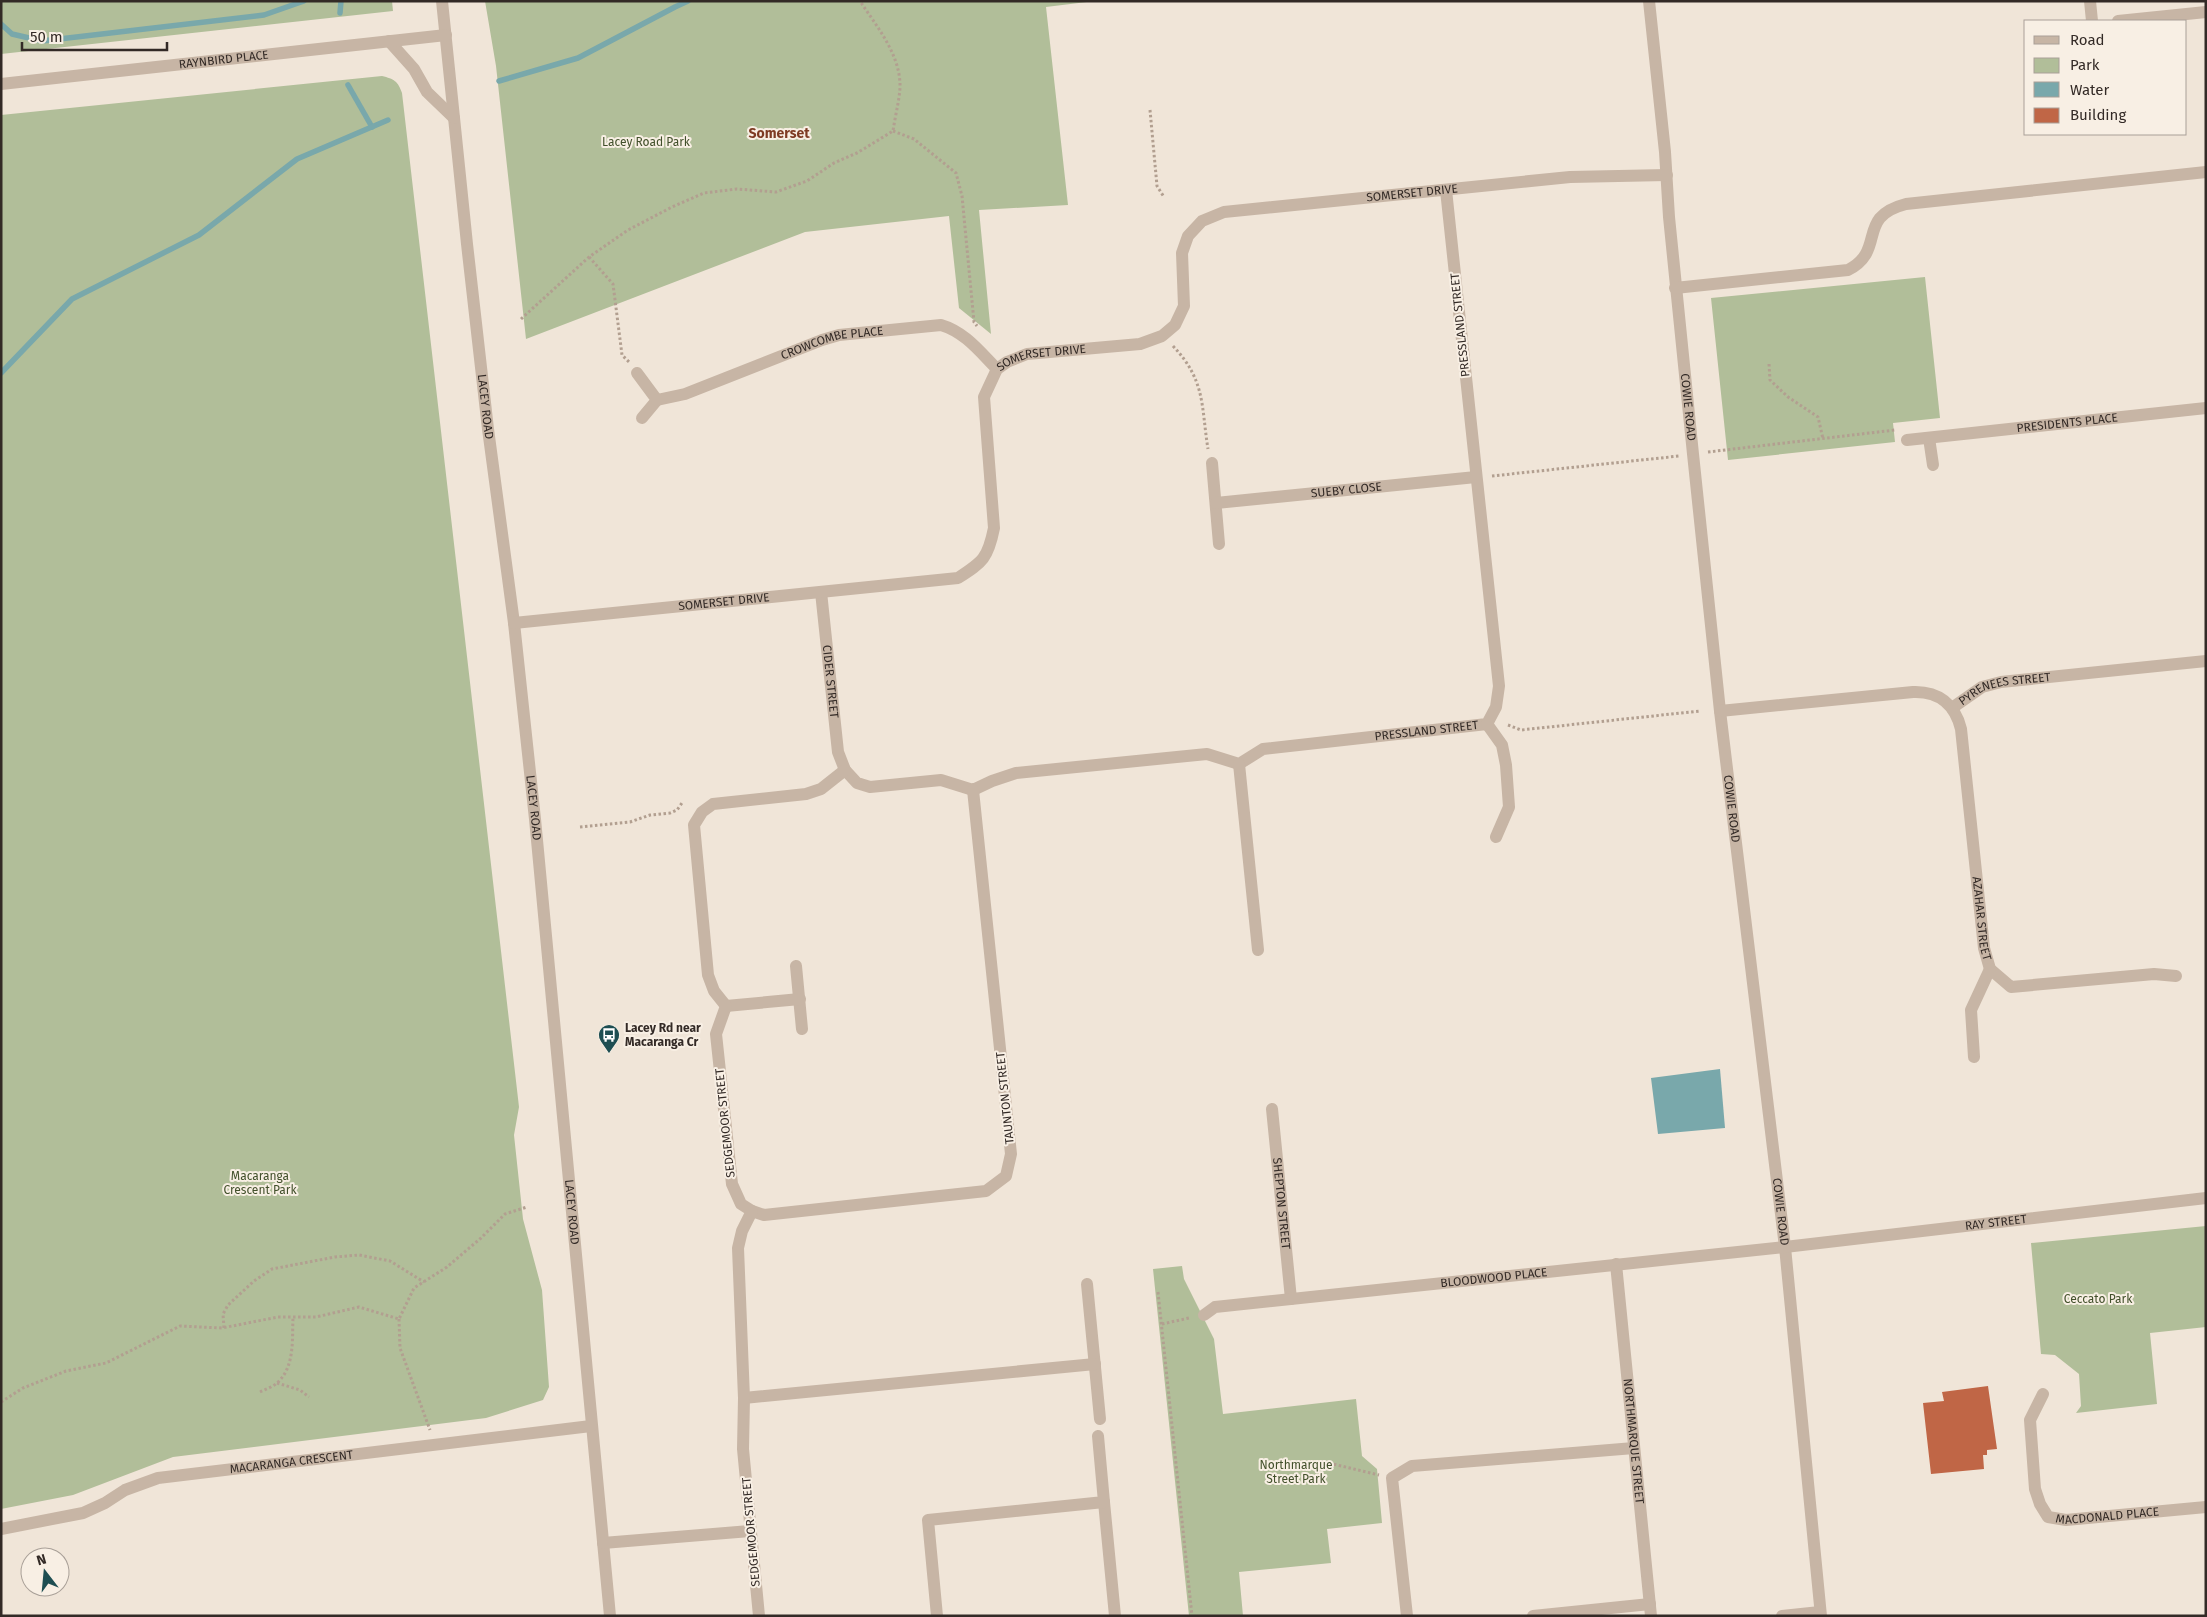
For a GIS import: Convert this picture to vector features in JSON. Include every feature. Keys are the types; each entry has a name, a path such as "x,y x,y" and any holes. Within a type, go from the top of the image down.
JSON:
{"street":[{"name":"LACEY ROAD","path":"442,1 488,429 514,623 535,819 610,1616"},
{"name":"COWIE ROAD","path":"1649,1 1667,176 1675,288 1720,711 1785,1247 1821,1614"},
{"path":"2090,1 2092,20"},
{"path":"2128,20 2206,12"},
{"name":"RAYNBIRD PLACE","path":"1,84 446,35"},
{"path":"389,41 414,69 428,92 454,118"},
{"path":"1675,288 1848,270 1856,266 1868,253 1874,228 1882,215 1906,204 2206,172"},
{"name":"SOMERSET DRIVE","path":"514,623 958,578 978,565 990,549 994,528 984,397 997,370 1007,362 1027,354 1140,344 1162,336 1175,325 1184,306 1182,253 1188,236 1202,221 1224,212 1588,175 1667,176"},
{"name":"PRESSLAND STREET","path":"1239,764 1262,749 1488,724 1496,707 1499,686 1446,190"},
{"name":"CROWCOMBE PLACE","path":"657,400 686,394 839,335 941,325 954,329 997,370"},
{"path":"637,373 657,400 642,418"},
{"name":"PRESIDENTS PLACE","path":"1907,440 2206,408"},
{"path":"1929,438 1932,465"},
{"path":"1212,463 1219,544"},
{"name":"SUEBY CLOSE","path":"1216,503 1476,477"},
{"name":"CIDER STREET","path":"821,592 838,752 845,770"},
{"name":"PYRENEES STREET","path":"1720,711 1922,692 1936,694 1952,708 1982,687 2001,682 2206,661"},
{"name":"AZAHAR STREET","path":"1952,708 1960,728 1984,948 1990,969 2011,987 2154,974 2176,976"},
{"path":"1488,724 1502,745 1506,765 1508,807 1496,837"},
{"path":"800,999 726,1006 714,991 708,975 694,825 702,812 713,804 806,794 821,789 845,770 857,783 870,787 941,780 974,790 992,781 1016,773 1207,754 1239,764 1258,950"},
{"name":"TAUNTON STREET","path":"752,1211 764,1215 986,1191 1006,1176 1011,1154 974,790"},
{"path":"796,966 802,1029"},
{"path":"1974,1057 1971,1010 1990,969"},
{"name":"SEDGEMOOR STREET","path":"726,1006 716,1034 732,1184 741,1204 752,1211 742,1231 738,1248 744,1398 743,1449 759,1616"},
{"name":"SHEPTON STREET","path":"1272,1110 1291,1299"},
{"name":"RAY STREET","path":"1785,1247 2206,1198"},
{"name":"BLOODWOOD PLACE","path":"1204,1315 1215,1307 1785,1247"},
{"name":"NORTHMARQUE STREET","path":"1616,1264 1650,1610"},
{"path":"1087,1284 1100,1418"},
{"path":"744,1398 1095,1364"},
{"name":"MACDONALD PLACE","path":"2043,1394 2030,1420 2035,1489 2040,1504 2048,1517 2066,1520 2206,1507"},
{"name":"MACARANGA CRESCENT","path":"1,1529 83,1513 105,1503 125,1490 158,1478 591,1426"},
{"path":"1098,1436 1115,1616"},
{"path":"1407,1616 1392,1478 1412,1466 1634,1448"},
{"path":"937,1616 928,1520 1104,1502"},
{"path":"603,1543 750,1531"},
{"path":"1533,1616 1650,1610"},
{"path":"1782,1616 1821,1614"}],"path":[{"path":"520,319 589,257 628,230 672,206 704,192 737,190 776,192 807,182 834,163 857,154 893,131 900,87 896,62 882,32 860,1"},
{"path":"1150,110 1157,186 1164,197"},
{"path":"893,131 914,139 956,173 962,196 974,322 979,330"},
{"path":"589,257 613,284 622,355 637,373"},
{"path":"1162,336 1191,367 1202,398 1207,448 1212,463"},
{"path":"1769,364 1770,380 1788,397 1818,417 1823,438"},
{"path":"1707,452 1898,430 1907,440"},
{"path":"1476,477 1679,456"},
{"path":"1488,724 1500,723 1522,730 1700,711"},
{"path":"580,827 630,822 650,815 670,813 677,810 682,804"},
{"path":"436,1444 400,1348 399,1320 414,1288 446,1267 474,1244 505,1214 526,1207"},
{"path":"224,1328 223,1314 228,1305 254,1281 272,1269 335,1257 359,1256 390,1261 424,1282"},
{"path":"1158,1292 1192,1616"},
{"path":"1,1402 23,1388 66,1371 106,1363 180,1326 224,1328 278,1317 316,1317 359,1307 399,1320"},
{"path":"1162,1324 1204,1315"},
{"path":"260,1392 277,1383 285,1373 292,1354 293,1317"},
{"path":"277,1383 300,1390 309,1397"},
{"path":"1329,1463 1392,1478"}],"green space":[{"path":"1,1 392,1 393,11 1,54"},
{"name":"Lacey Road Park","path":"485,1 1095,1 1046,7 1068,205 979,210 991,334 959,308 949,216 805,232 526,339 496,66"},
{"name":"Macaranga Crescent Park","path":"382,76 395,81 402,93 519,1107 514,1135 523,1219 542,1290 549,1387 543,1400 486,1418 173,1457 73,1495 1,1509 1,115"},
{"path":"1925,277 1940,418 1893,423 1895,442 1728,460 1711,298"},
{"name":"Ceccato Park","path":"2206,1226 2206,1327 2150,1333 2157,1404 2076,1413 2081,1406 2079,1374 2055,1355 2041,1354 2031,1243"},
{"name":"Northmarque Street Park","path":"1182,1266 1184,1279 1214,1339 1223,1414 1356,1399 1362,1456 1377,1469 1382,1523 1327,1529 1331,1563 1239,1572 1243,1616 1189,1616 1153,1269"}],"water":[{"path":"1720,1069 1725,1128 1658,1134 1651,1078"}],"building":[{"path":"1988,1386 1997,1449 1987,1450 1987,1455 1983,1455 1984,1469 1931,1474 1923,1403 1944,1401 1942,1392"}],"waterway":[{"path":"1,24 12,34 42,41 264,15 304,1"},
{"path":"340,13 341,1"},
{"path":"499,81 578,58 688,1"},
{"path":"348,85 372,127"},
{"path":"1,373 72,299 199,235 297,159 388,120"}],"place":[{"name":"Lacey Rd near Macaranga Cr","path":"609,1054"}],"district":[{"name":"Somerset","path":"779,133"}]}
